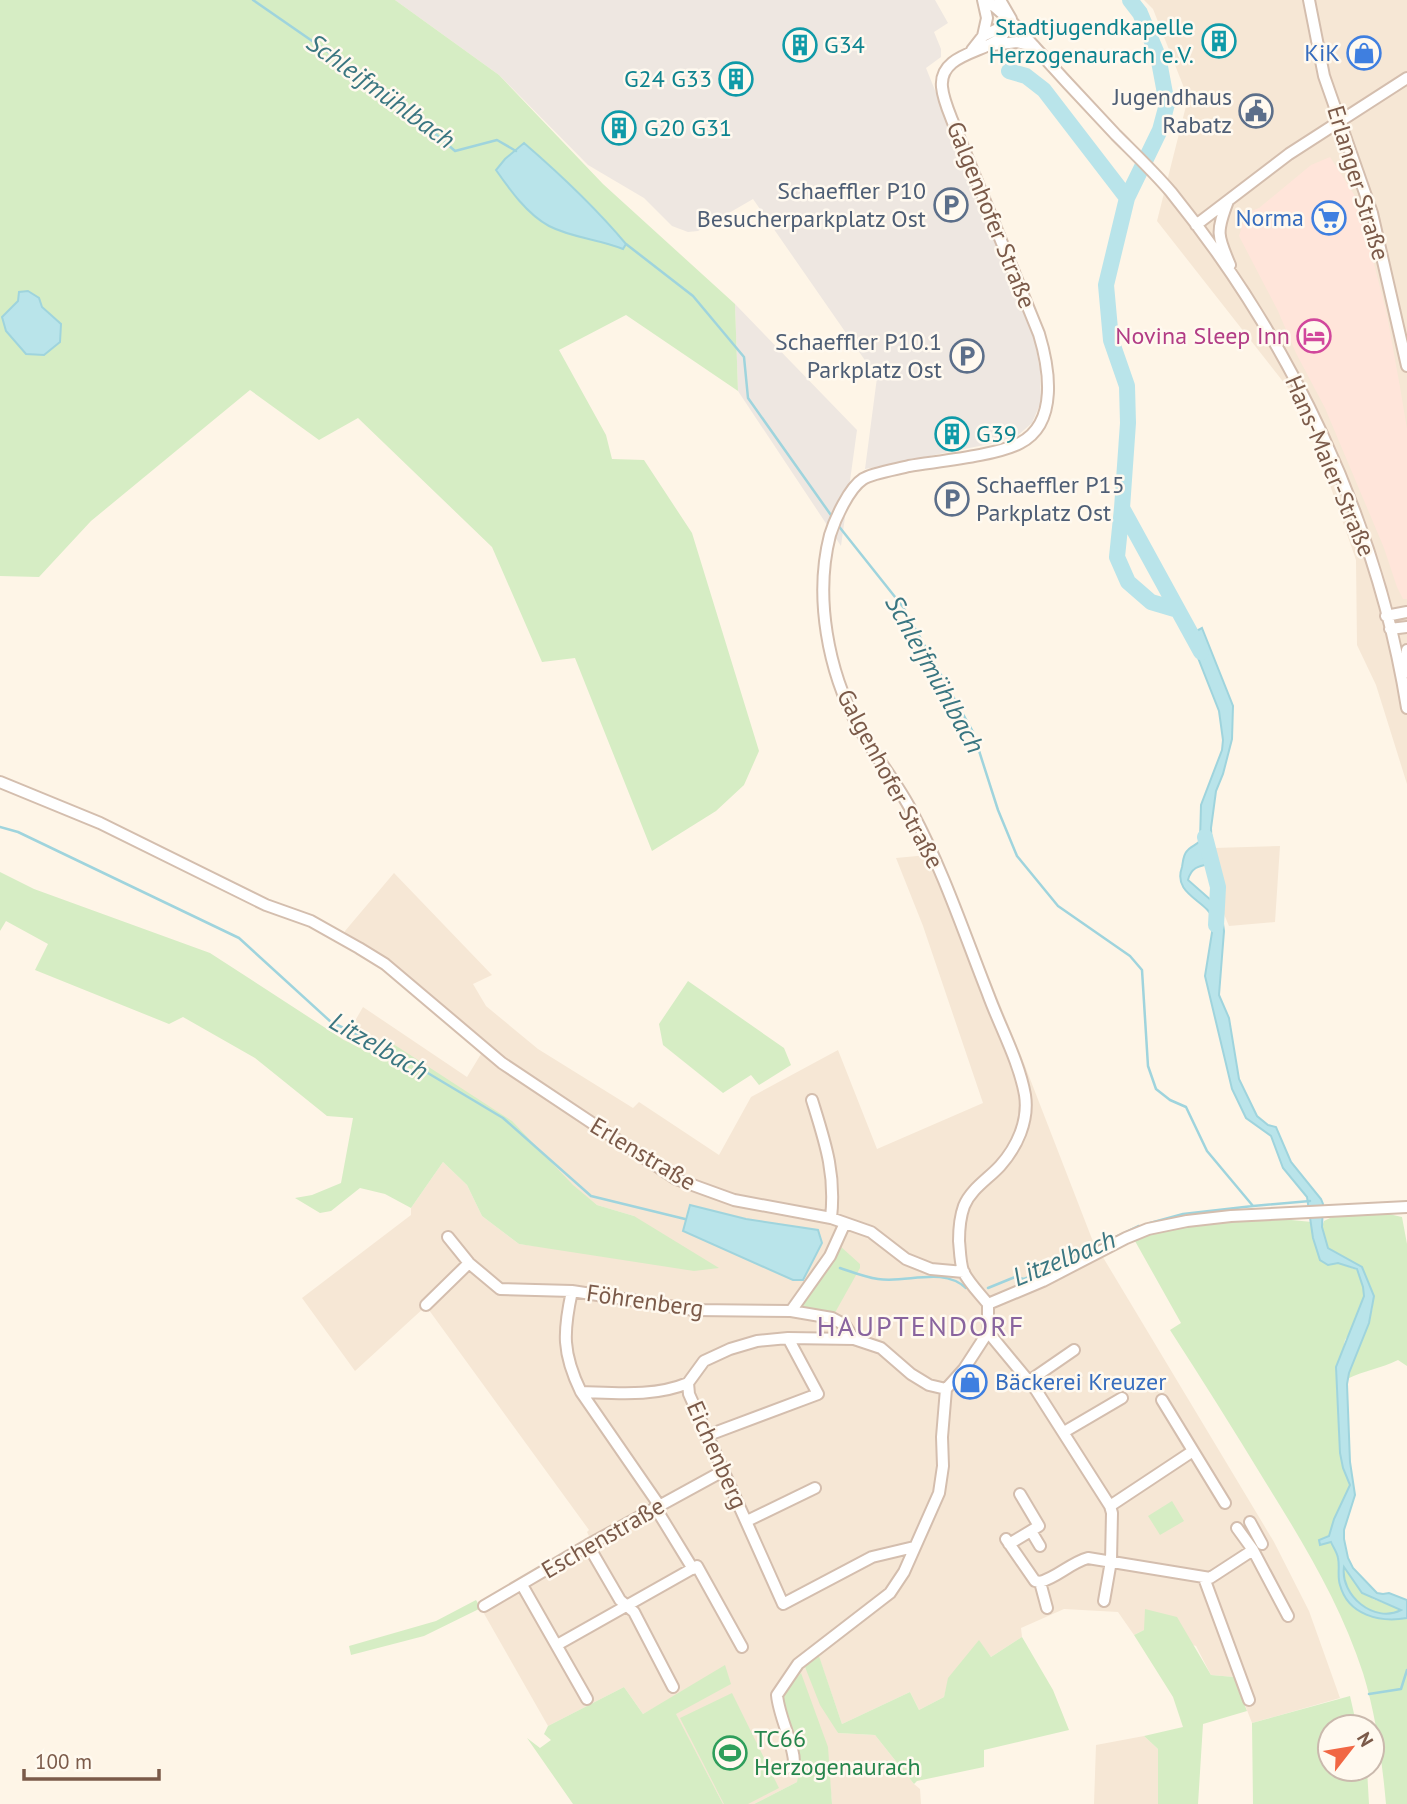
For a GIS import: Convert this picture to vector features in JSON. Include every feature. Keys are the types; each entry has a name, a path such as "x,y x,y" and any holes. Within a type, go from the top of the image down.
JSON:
{"street":[{"name":"Hans-Maier-Straße","path":"986,0 1012,22 1160,179 1196,225 1264,323 1308,404 1354,512 1390,629"},
{"path":"984,41 986,0"},
{"name":"Hans-Maier-Straße","path":"1000,0 1012,22"},
{"name":"Erlanger Straße","path":"1310,0 1320,57 1372,213 1407,366"},
{"name":"Galgenhofer Straße","path":"964,1272 959,1225 965,1204 1001,1165 1019,1139 1025,1118 1025,1096 1018,1070 940,872 912,811 859,728 835,675 824,618 825,577 833,528 838,515 843,504 863,479 897,469 1006,448 1022,442 1032,434 1042,419 1047,402 1047,367 1039,334 942,88 944,73 956,60 984,41 1001,37 1012,22"},
{"name":"Galgenhofer Straße","path":"984,41 1017,42 1034,46"},
{"path":"1196,225 1289,154 1407,78"},
{"path":"1228,201 1218,226 1220,242 1238,284"},
{"path":"1386,616 1407,612"},
{"path":"1407,626 1390,629 1407,708"},
{"path":"1404,687 1407,650"},
{"name":"Erlenstraße","path":"0,782 100,823 266,905 311,921 385,964 502,1063 676,1180 734,1200 831,1218 871,1232 906,1259 932,1269 964,1272"},
{"path":"812,1100 833,1173 834,1198 831,1218"},
{"path":"988,1304 1043,1281 1148,1229 1215,1217 1407,1207"},
{"path":"791,1311 830,1256 845,1223"},
{"name":"Föhrenberg","path":"448,1237 469,1263 500,1289 572,1291 694,1310 791,1311 832,1318 845,1325 854,1339"},
{"path":"426,1305 469,1263"},
{"path":"787,1768 794,1764 794,1755 776,1695 798,1664 890,1594 904,1572 939,1493 943,1466 942,1437 946,1390 964,1369 988,1332 988,1304 964,1272"},
{"path":"572,1291 565,1326 569,1368 581,1392 657,1506 692,1569"},
{"path":"988,1332 1029,1381 1110,1506 1111,1561 1104,1601"},
{"path":"706,1436 818,1394 788,1338"},
{"name":"Eichenberg","path":"914,1547 872,1557 783,1604 706,1436 689,1394 688,1383 704,1362 730,1349 757,1341 788,1338 854,1339 881,1348 911,1374 929,1385 946,1390"},
{"path":"1029,1381 1074,1350"},
{"path":"581,1392 673,1390 688,1383"},
{"path":"1064,1432 1122,1398"},
{"path":"1162,1400 1225,1503"},
{"path":"1110,1506 1193,1451"},
{"name":"Eschenstraße","path":"484,1606 723,1471"},
{"name":"Eichenberg","path":"747,1521 816,1488"},
{"path":"1020,1494 1039,1526 1008,1541 1035,1581 1040,1583 1047,1608"},
{"path":"1250,1522 1257,1547 1288,1616"},
{"path":"1237,1528 1257,1547"},
{"path":"1031,1531 1040,1546"},
{"path":"588,1545 620,1600 634,1612 673,1687"},
{"path":"1040,1583 1076,1561 1088,1558 1210,1578 1257,1547"},
{"path":"557,1645 697,1566 742,1647"},
{"path":"1204,1578 1249,1700"},
{"path":"522,1585 587,1699"}],"shaded area":[{"path":"395,0 935,0 948,23 934,32 941,49 941,57 926,68 1034,337 1040,370 1041,402 1032,423 1015,438 865,469 878,370 871,369 753,199 698,231 688,232 672,226 644,198 588,165 499,75"},
{"path":"1144,0 1407,0 1407,784 1376,685 1357,645 1356,560 1303,407 1157,221 1188,98 1153,9"},
{"path":"1330,157 1355,196 1363,220 1387,315 1400,387 1407,429 1407,599 1403,599 1397,587 1384,548 1325,408 1239,236 1246,213 1259,208 1311,165"},
{"path":"735,304 857,430 841,546 738,391"},
{"path":"1280,846 1275,922 1229,926 1213,888 1214,848"},
{"path":"938,854 1020,1053 1092,1239 1274,1542 1309,1611 1340,1698 1252,1723 1234,1677 1211,1675 1196,1646 1144,1630 1134,1635 1118,1612 1064,1609 1021,1628 1022,1637 991,1657 979,1641 949,1678 944,1697 919,1710 910,1692 842,1724 819,1657 805,1667 838,1733 875,1735 920,1789 921,1804 832,1804 827,1747 781,1707 799,1766 797,1782 754,1804 723,1804 668,1700 643,1714 624,1687 548,1726 478,1603 590,1538 587,1532 589,1530 426,1306 355,1371 302,1298 411,1215 411,1208 443,1162 467,1185 482,1216 519,1244 576,1251 634,1216 597,1205 384,1038 369,1052 344,1040 363,1007 467,1077 481,1054 388,973 359,952 342,946 345,931 394,873 492,975 473,984 486,1006 538,1049 633,1108 639,1102 719,1155 751,1097 838,1050 877,1149 983,1103 923,926 896,858"},
{"path":"1144,1736 1158,1749 1158,1804 1094,1804 1096,1745"}],"green space":[{"path":"0,0 395,0 499,75 603,184 735,304 738,391 626,315 559,350 606,435 612,459 644,460 692,533 759,751 744,785 716,811 652,851 575,658 542,662 492,547 358,418 319,440 250,390 91,521 39,577 0,576","holes":["525,143 601,215 623,249 578,235 505,159"]},
{"path":"0,872 34,889 210,953 344,1040 369,1052 384,1038 512,1121 573,1185 597,1205 634,1216 719,1268 694,1271 519,1244 482,1216 467,1185 443,1162 411,1208 385,1194 360,1188 331,1211 320,1213 295,1198 312,1195 341,1183 353,1118 327,1116 255,1058 183,1017 169,1024 35,970 48,944 6,921 0,931"},
{"path":"688,981 784,1048 791,1065 759,1085 751,1075 723,1093 663,1045 659,1024"},
{"path":"1380,1212 1402,1217 1407,1244 1407,1366 1398,1360 1347,1379 1372,1311 1374,1296 1362,1267 1328,1248 1322,1227 1324,1221 1332,1217"},
{"path":"1281,1219 1312,1222 1313,1238 1320,1260 1357,1270 1363,1287 1364,1296 1352,1330 1345,1340 1336,1382 1343,1468 1350,1485 1329,1536 1338,1558 1338,1577 1353,1605 1395,1620 1407,1618 1407,1804 1386,1804 1386,1713 1373,1713 1363,1673 1333,1599 1294,1529 1170,1330 1181,1323 1135,1241 1170,1229"},
{"path":"840,1246 860,1264 860,1268 832,1318 791,1311"},
{"path":"1172,1501 1184,1521 1160,1535 1148,1516"},
{"path":"1344,1566 1373,1599 1402,1610 1380,1613 1361,1604 1348,1587"},
{"path":"476,1600 481,1608 424,1636 351,1655 349,1646 436,1621"},
{"path":"1145,1609 1177,1617 1211,1675 1234,1677 1247,1711 1203,1724 1198,1804 1158,1804 1158,1749 1144,1736 1183,1727 1173,1697 1134,1635 1144,1630"},
{"path":"1022,1637 1053,1690 1069,1730 984,1750 984,1767 917,1781 914,1784 875,1735 838,1733 820,1705 805,1667 819,1656 842,1724 910,1692 919,1710 944,1697 948,1678 979,1640 991,1657"},
{"path":"725,1665 731,1684 676,1714 723,1804 573,1804 527,1738 540,1748 551,1740 544,1734 548,1726 624,1687 643,1714"},
{"path":"801,1673 828,1747 832,1804 754,1804 797,1782 799,1766 781,1707 786,1688"},
{"name":"TC66 Herzogenaurach","path":"732,1693 779,1788 748,1804 724,1804 680,1718"},
{"path":"1350,1696 1354,1713 1316,1713 1316,1783 1368,1783 1369,1804 1253,1804 1252,1723"}],"water":[{"path":"524,143 602,217 626,244 623,249 558,230 541,221 526,208 496,170"},
{"path":"28,291 39,298 42,307 61,324 60,342 44,355 26,354 6,331 2,317 18,301 19,292"},
{"path":"1202,628 1233,706 1232,739 1216,791 1209,864 1196,868 1188,880 1221,909 1224,931 1219,995 1229,1018 1239,1079 1257,1116 1268,1125 1276,1127 1291,1162 1321,1199 1322,1227 1328,1248 1362,1267 1374,1296 1369,1323 1347,1384 1350,1462 1355,1495 1344,1530 1344,1539 1353,1568 1377,1593 1389,1593 1407,1600 1407,1618 1376,1618 1350,1604 1340,1585 1338,1558 1331,1542 1320,1545 1319,1540 1329,1536 1350,1485 1340,1453 1336,1367 1364,1296 1363,1287 1357,1269 1338,1263 1328,1265 1320,1260 1313,1238 1307,1197 1283,1168 1271,1136 1246,1118 1232,1089 1205,976 1214,920 1205,907 1186,891 1180,876 1186,853 1200,841 1201,805 1222,750 1223,740 1219,711 1189,635","holes":["1344,1567 1362,1593 1401,1610 1380,1613 1361,1604 1347,1588"]},
{"path":"690,1205 746,1219 818,1230 822,1243 803,1280 793,1280 683,1231"}],"waterway":[{"name":"Schleifmühlbach","path":"253,0 396,99 455,151 497,140 516,151"},
{"path":"1130,0 1140,13 1158,56 1167,104 1160,130 1127,198 1106,285 1111,340 1127,386 1128,423 1122,508 1201,652"},
{"path":"1009,71 1026,76 1044,90 1127,198"},
{"name":"Schleifmühlbach","path":"626,244 693,296 744,357 748,398 833,518"},
{"path":"1122,508 1117,557 1128,582 1151,602 1178,610"},
{"name":"Schleifmühlbach","path":"837,524 903,607 973,732 998,810 1017,856 1058,906 1130,956 1142,970 1148,1066 1156,1089 1170,1100 1186,1107 1207,1151 1253,1206 1310,1201"},
{"name":"Litzelbach","path":"0,827 18,832 239,938 331,1022 386,1048 503,1118 591,1196 685,1219"},
{"path":"1205,837 1218,887 1216,925"},
{"name":"Litzelbach","path":"1150,1223 1183,1214 1253,1206"},
{"name":"Litzelbach","path":"988,1288 1015,1277 1024,1279 1139,1226"},
{"name":"Litzelbach","path":"840,1268 878,1279 946,1278 966,1288"},
{"path":"1369,1694 1401,1689 1407,1670"}],"place":[{"name":"Stadtjugendkapelle Herzogenaurach e.V.","path":"1219,41"},
{"name":"G34","path":"800,45"},
{"name":"KiK","path":"1364,53"},
{"name":"G24 G33","path":"736,79"},
{"name":"Jugendhaus Rabatz","path":"1256,111"},
{"name":"G20 G31","path":"619,128"},
{"name":"Schaeffler P10 Besucherparkplatz Ost","path":"951,205"},
{"name":"Norma","path":"1329,218"},
{"name":"Novina Sleep Inn","path":"1314,336"},
{"name":"Schaeffler P10.1 Parkplatz Ost","path":"967,356"},
{"name":"G39","path":"952,434"},
{"name":"Schaeffler P15 Parkplatz Ost","path":"952,499"},
{"name":"Bäckerei Kreuzer","path":"970,1382"},
{"name":"TC66 Herzogenaurach","path":"730,1753"}],"district":[{"name":"HAUPTENDORF","path":"921,1326"}]}
